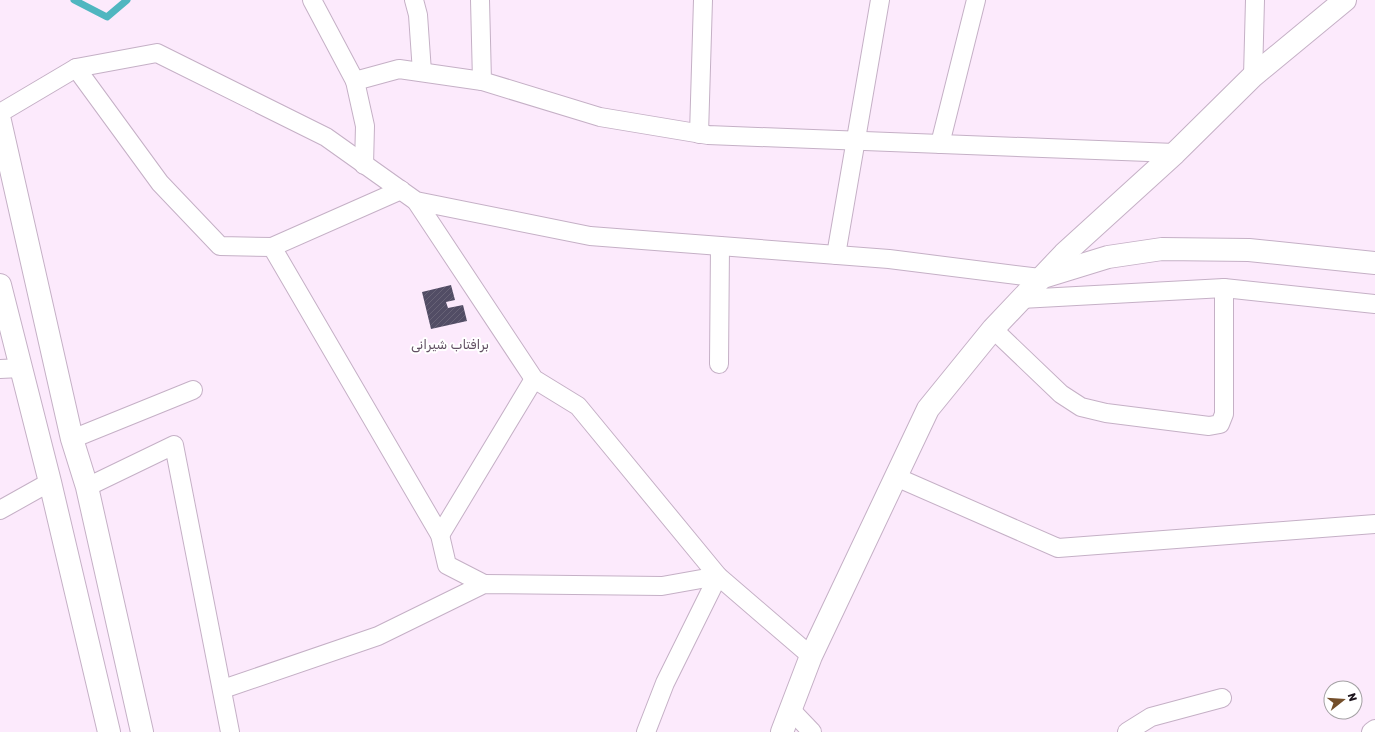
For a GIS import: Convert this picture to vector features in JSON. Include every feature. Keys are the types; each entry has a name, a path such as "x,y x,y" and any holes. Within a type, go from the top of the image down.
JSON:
{"main road":[{"path":"782,732 811,656 928,409 993,329 1040,278 1175,153 1253,76 1345,0"},
{"path":"0,122 72,438 87,486 142,732"},
{"path":"1040,278 1108,257 1162,249 1249,250 1375,263"},
{"path":"0,285 10,369 50,482 104,730"}],"street":[{"path":"312,0 355,81 365,126 364,165"},
{"path":"414,0 418,15 422,72"},
{"path":"480,0 482,81"},
{"path":"699,134 703,0"},
{"path":"836,255 880,0"},
{"path":"940,144 976,0"},
{"path":"1253,76 1254,0"},
{"path":"0,113 76,68 158,52 326,137 416,202 534,379 578,406 718,576 811,656"},
{"path":"76,68 160,184 220,246 272,247 401,190"},
{"path":"355,81 399,69 482,81 600,117 699,134 1175,153"},
{"path":"416,202 590,236 889,259 1040,278"},
{"path":"719,364 720,246"},
{"path":"272,247 440,535 447,565 484,584 662,586 718,576"},
{"path":"993,329 1061,394 1081,407 1106,413 1209,426 1220,424 1224,414 1224,288"},
{"path":"1021,299 1224,288 1375,304"},
{"path":"440,535 534,379"},
{"path":"72,438 193,390"},
{"path":"87,486 174,445 223,689 230,732"},
{"path":"896,477 1058,548 1375,524"},
{"path":"0,510 50,482"},
{"path":"646,732 665,683 718,576"},
{"path":"223,689 378,636 484,584"},
{"path":"1127,732 1151,717 1222,698"},
{"path":"791,710 812,732"},
{"path":"1371,732 1375,729"}],"building":[{"path":"451,285 455,300 446,302 448,308 463,305 467,321 431,329 422,292"}],"waterway":[{"path":"74,0 107,17 127,0"}],"district":[{"name":"برافتاب شیرانی","path":"450,344"}]}
